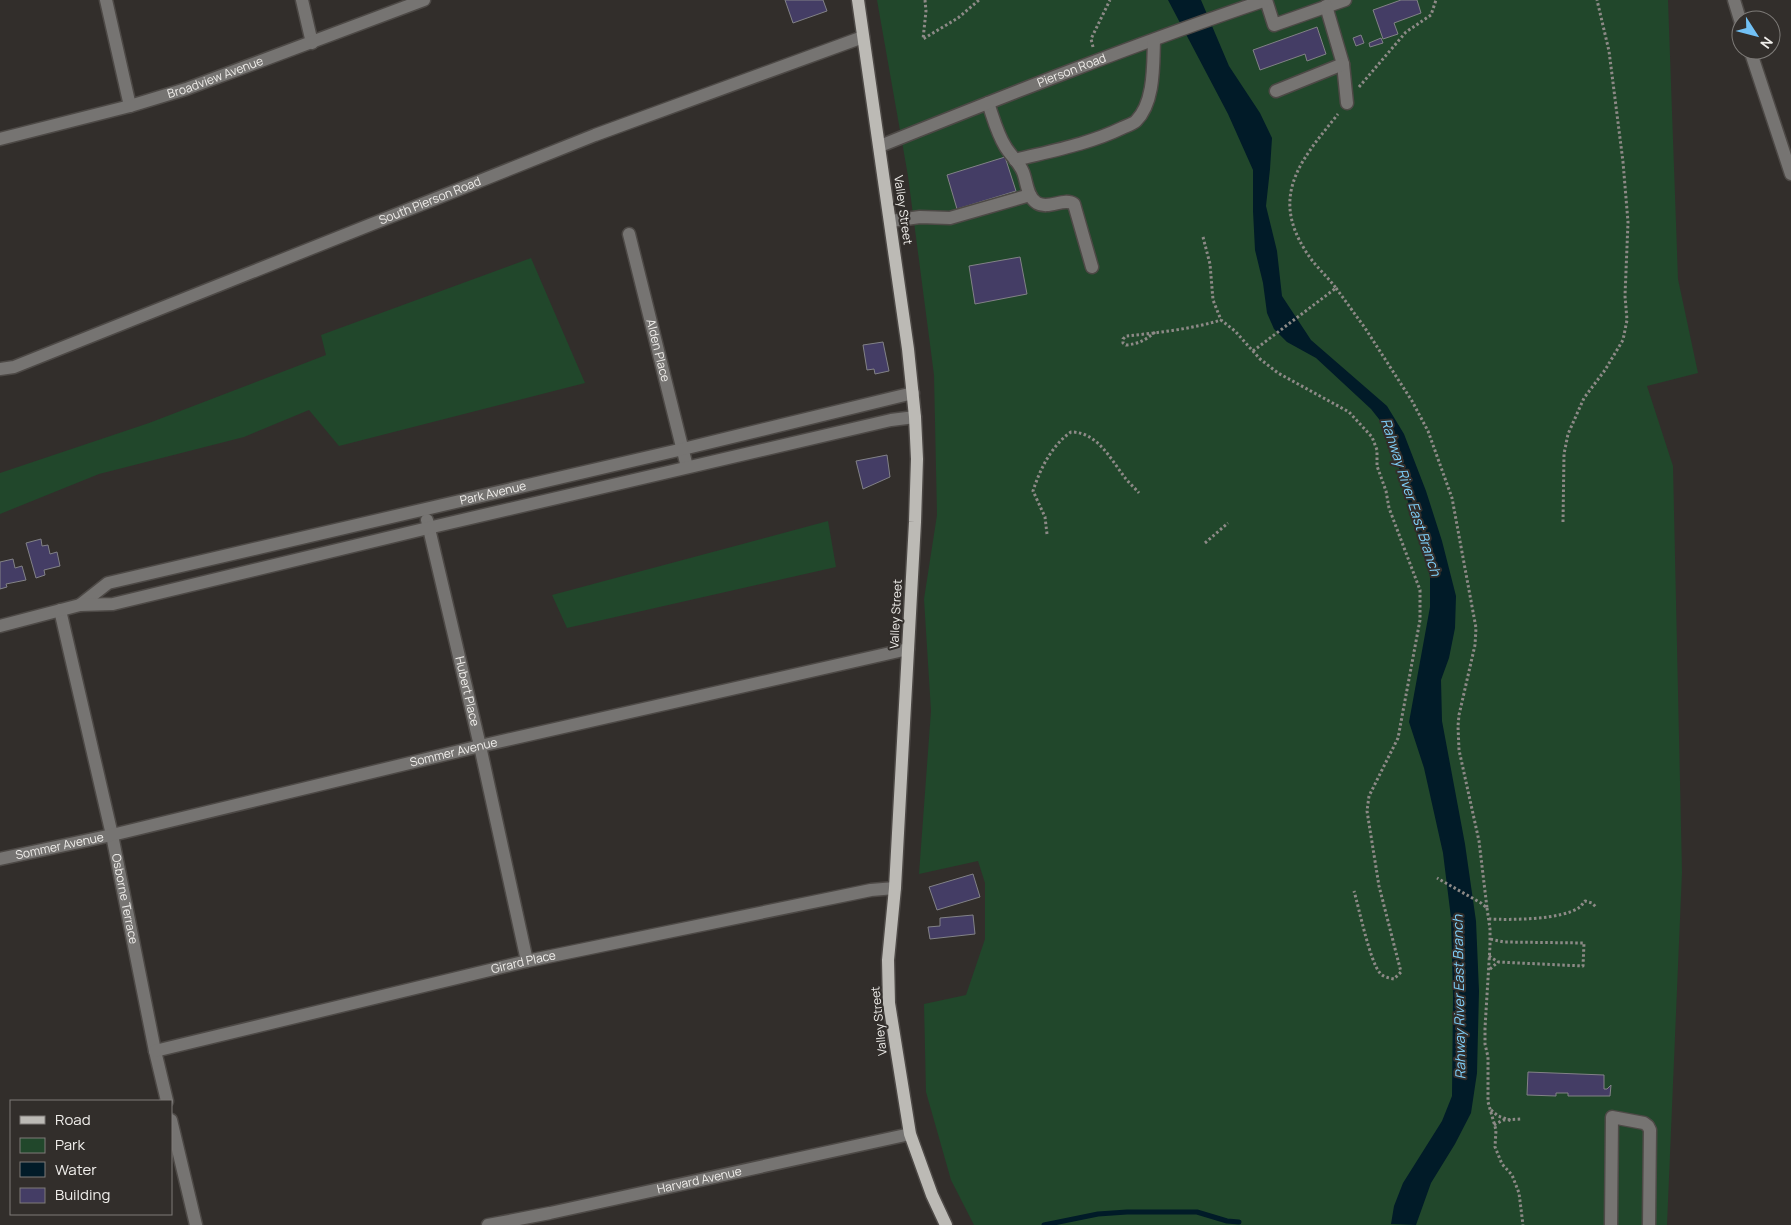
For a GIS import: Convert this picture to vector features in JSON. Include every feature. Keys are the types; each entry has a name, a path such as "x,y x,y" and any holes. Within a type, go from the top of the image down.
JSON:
{"main road":[{"name":"Valley Street","path":"858,0 891,221 915,417 915,522 895,888 888,960 889,1003 910,1134 932,1195 946,1225"}],"street":[{"path":"106,0 130,106"},
{"path":"302,0 312,43"},
{"name":"Broadview Avenue","path":"0,139 130,106 186,89 424,0"},
{"path":"1266,0 1274,25 1335,2 1344,64 1347,103"},
{"name":"Pierson Road","path":"880,146 1167,34 1266,0"},
{"name":"South Pierson Road","path":"0,369 14,367 595,135 863,37"},
{"path":"1015,160 1078,144 1112,133 1136,121 1147,103 1154,76 1154,40"},
{"path":"1753,60 1791,174"},
{"path":"1276,91 1344,64"},
{"path":"988,103 1004,145 1022,171 1030,195 1035,202 1043,205 1066,202 1074,204 1092,267"},
{"path":"891,221 920,217 950,218 1030,195"},
{"name":"Alden Place","path":"629,234 687,467"},
{"name":"Park Avenue","path":"80,605 108,583 913,393"},
{"name":"Park Avenue","path":"0,626 80,605 113,604 687,467 891,420 915,417"},
{"name":"Hubert Place","path":"424,509 480,746 527,961"},
{"name":"Osborne Terrace","path":"60,610 112,835 155,1051 167,1100"},
{"name":"Sommer Avenue","path":"0,859 112,835 480,746 908,649"},
{"name":"Girard Place","path":"155,1051 527,961 871,890 895,888"},
{"path":"1611,1225 1612,1117 1644,1123 1650,1130 1649,1225"},
{"path":"172,1124 196,1225"},
{"name":"Harvard Avenue","path":"488,1225 910,1134"}],"path":[{"path":"925,0 926,11 923,39 951,24 979,0"},
{"path":"1093,48 1091,39 1110,0"},
{"path":"1436,0 1430,15 1406,32 1304,158 1298,168 1291,192 1290,207 1296,236 1306,252 1336,288 1412,401 1428,431 1452,498 1476,628 1475,645 1458,726 1460,750 1479,841 1489,919 1489,969 1485,1028 1485,1044 1488,1057 1488,1102 1496,1130 1494,1139 1497,1154 1502,1164 1512,1175 1519,1193 1523,1225"},
{"path":"1563,522 1564,454 1568,434 1584,398 1605,370 1623,340 1627,320 1625,296 1628,222 1623,162 1610,51 1597,0"},
{"path":"1203,237 1210,264 1213,300 1221,320 1260,359 1278,373 1349,412 1372,437 1378,455 1377,466 1386,491 1388,508 1420,590 1420,620 1398,738 1369,796 1367,811 1379,886 1401,972 1394,978 1382,975 1374,963 1354,891"},
{"path":"1253,351 1336,288"},
{"path":"1155,332 1134,344 1126,345 1123,343 1123,339 1126,336 1155,332 1192,327 1221,320"},
{"path":"1047,534 1045,517 1033,490 1055,447 1071,432 1089,436 1098,443 1139,493"},
{"path":"1205,543 1228,523"},
{"path":"1437,878 1487,908"},
{"path":"1489,919 1540,918 1579,907 1585,902 1592,903 1596,907"},
{"path":"1489,956 1498,962 1583,966 1584,944 1504,942 1490,939"},
{"path":"1489,969 1498,962"},
{"path":"1488,1102 1492,1112 1512,1120"},
{"path":"1494,1125 1504,1120 1521,1119"}],"green space":[{"path":"877,0 1668,0 1678,279 1698,373 1647,386 1673,466 1682,872 1667,1225 974,1225 951,1180 926,1092 924,1004 966,995 985,939 985,883 978,861 919,874 931,711 924,599 937,515 934,375 908,176"},
{"path":"531,258 585,383 339,446 309,410 244,437 99,474 0,514 0,473 149,423 326,355 321,335"},
{"path":"828,521 836,567 567,628 552,595"}],"water":[{"name":"Rahway River East Branch","path":"1168,0 1201,0 1229,66 1260,113 1272,138 1266,206 1277,251 1282,296 1311,340 1387,406 1404,434 1426,491 1442,541 1456,596 1455,628 1449,658 1441,680 1442,721 1465,844 1476,921 1479,991 1477,1073 1471,1113 1431,1183 1416,1225 1391,1224 1394,1206 1403,1183 1442,1121 1452,1096 1453,996 1451,918 1443,853 1424,768 1409,722 1430,607 1430,575 1413,521 1390,433 1371,409 1316,358 1287,342 1274,329 1267,313 1263,283 1255,250 1253,170 1228,114"}],"building":[{"path":"785,0 823,0 827,11 793,23"},
{"path":"1401,0 1417,0 1421,13 1394,23 1398,34 1383,39 1373,10"},
{"path":"1317,27 1326,54 1307,61 1305,54 1260,70 1253,50"},
{"path":"1361,35 1364,43 1356,46 1353,38"},
{"path":"1381,38 1383,43 1370,47 1369,43"},
{"path":"1005,157 1016,191 957,209 947,175"},
{"path":"1020,257 1027,294 975,304 969,266"},
{"path":"883,342 889,371 875,374 874,369 867,370 863,345"},
{"path":"887,455 890,477 863,489 856,461"},
{"path":"41,539 42,546 48,545 50,554 57,552 60,566 44,570 45,575 36,578 26,543"},
{"path":"13,559 15,568 22,566 26,580 6,584 7,587 0,589 0,562"},
{"path":"973,874 980,897 937,910 929,887"},
{"path":"973,915 975,934 930,939 928,927 940,926 940,918"},
{"path":"1528,1072 1604,1075 1604,1089 1611,1085 1610,1096 1568,1096 1568,1093 1556,1093 1556,1096 1527,1095"}],"waterway":[{"path":"1044,1225 1098,1214 1127,1212 1197,1212 1227,1221 1239,1222"}]}
